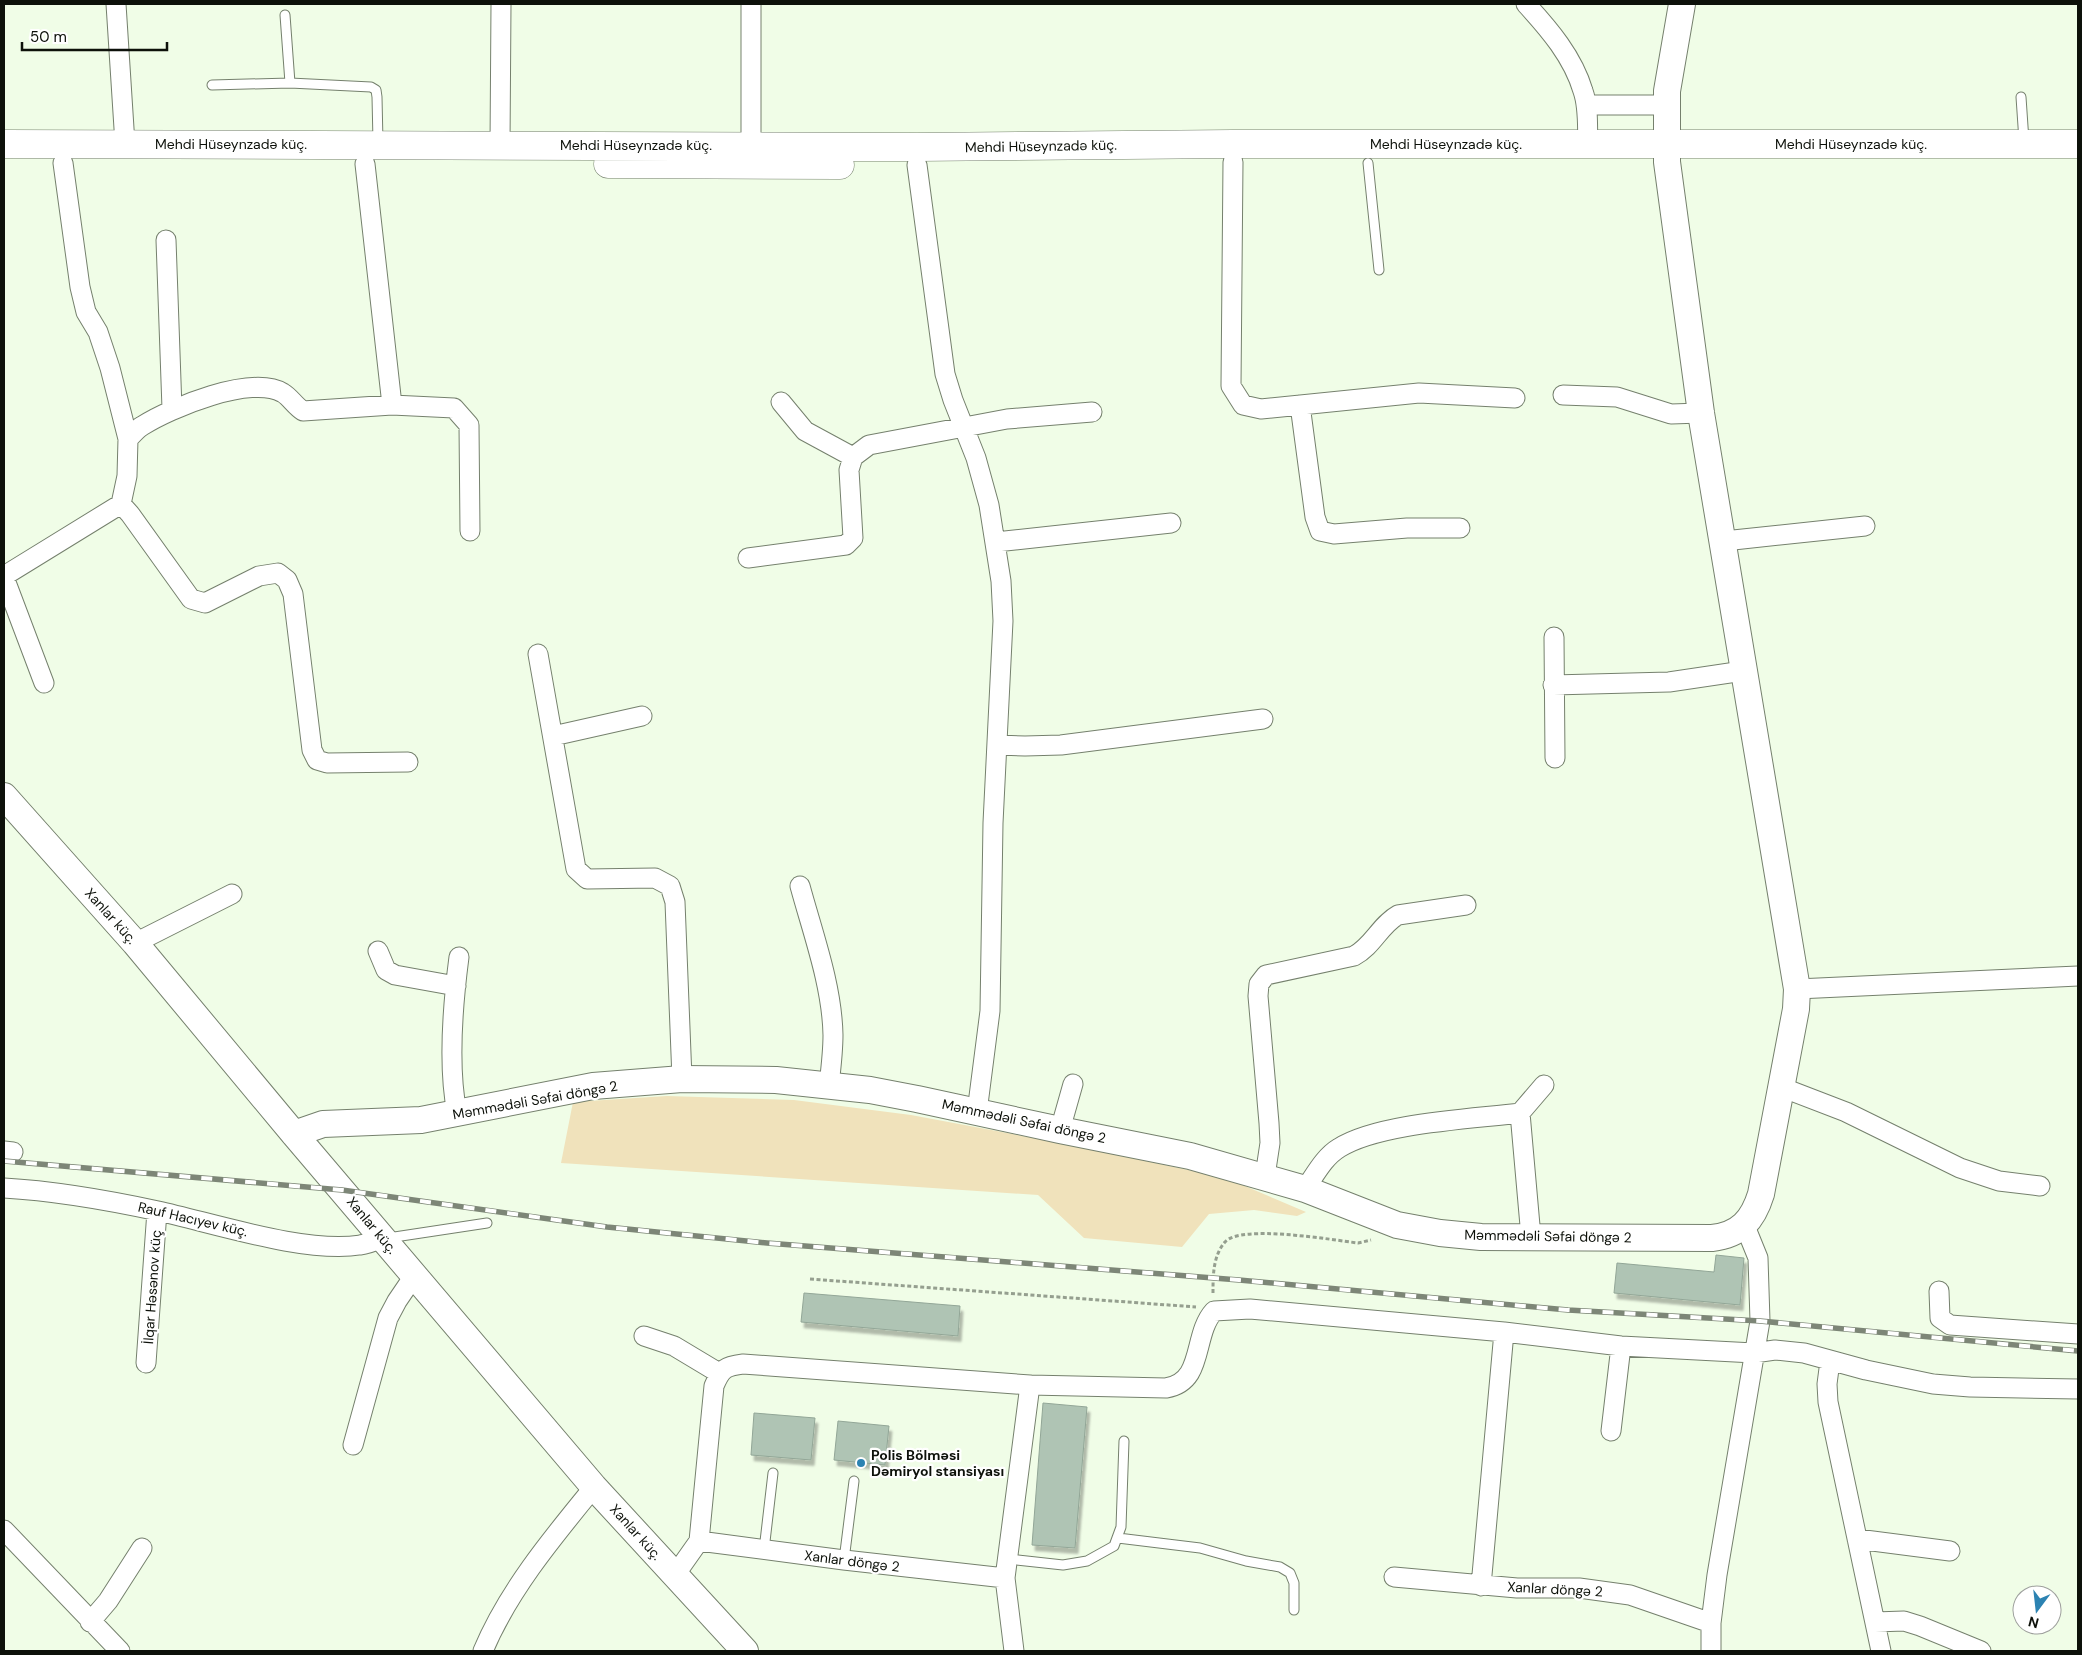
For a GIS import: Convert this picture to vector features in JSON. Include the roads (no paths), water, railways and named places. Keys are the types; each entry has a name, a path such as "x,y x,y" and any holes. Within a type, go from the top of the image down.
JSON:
{"main road":[{"name":"Mehdi Hüseynzadə küç.","path":"4,144 125,144 372,155 917,165 1233,162 1368,163 1667,153 2078,144"},
{"name":"Mehdi Hüseynzadə küç.","path":"4,163 372,155 500,145 1588,145 1667,153 2078,163"}],"street":[{"path":"116,4 125,144"},
{"path":"500,145 501,4"},
{"path":"751,4 751,146"},
{"path":"1526,4 1558,42 1570,60 1584,91 1588,145"},
{"path":"1682,4 1666,104 1667,153 1701,413 1724,541 1743,671 1797,989 1796,1009 1761,1194 1756,1211 1745,1226 1754,1244 1759,1274 1760,1321 1711,1622 1711,1651"},
{"path":"1586,104 1666,104"},
{"path":"372,155 392,405"},
{"path":"44,683 4,576 121,504 127,476 128,439 110,368 98,332 86,312 82,295 63,162"},
{"path":"1233,162 1231,386 1244,405 1261,409 1419,393 1515,398"},
{"path":"917,165 945,374 952,400 979,467 996,542 1003,621 993,823 990,1011 978,1112"},
{"path":"166,240 172,409"},
{"path":"128,439 141,426 172,409 246,387 266,388 283,393 292,404 303,411 392,405 454,408 468,425 470,531"},
{"path":"1563,395 1616,397 1670,414 1701,413"},
{"path":"781,402 806,431 853,457"},
{"path":"1300,405 1314,517 1320,531 1334,534 1407,528 1460,528"},
{"path":"748,558 846,545 853,538 849,470 853,457 869,445 1007,419 1092,412"},
{"path":"121,504 191,599 205,603 259,576 278,573 287,580 293,594 312,750 317,760 327,763 408,762"},
{"path":"996,542 1171,523"},
{"path":"1724,541 1865,526"},
{"path":"1554,636 1555,758"},
{"path":"538,654 576,869 587,879 655,878 670,886 675,902 682,1079"},
{"path":"1553,685 1669,682 1743,671"},
{"path":"553,736 642,716"},
{"path":"997,745 1061,744 1263,719"},
{"name":"Xanlar küç.","path":"4,796 135,943 294,1134 594,1487 745,1651"},
{"path":"800,886 818,949 830,1004 833,1034 829,1085"},
{"path":"135,943 232,894"},
{"path":"1265,1176 1270,1143 1258,996 1259,984 1266,975 1354,956 1364,951 1388,920 1398,915 1466,905"},
{"path":"378,951 386,970 395,975 456,986"},
{"path":"457,1113 453,1080 456,986 460,957"},
{"path":"1797,989 2078,976"},
{"name":"Məmmədəli Səfai döngə 2","path":"294,1134 323,1124 421,1120 593,1086 682,1079 728,1078 829,1085 917,1098 1060,1130 1190,1156 1305,1189 1397,1224 1440,1233 1481,1237 1530,1238 1712,1238 1725,1236 1745,1226"},
{"path":"1060,1130 1072,1084"},
{"path":"1305,1189 1328,1157 1339,1147 1374,1134 1437,1122 1520,1113 1544,1085"},
{"path":"1782,1087 1837,1108 1960,1168 2000,1181 2040,1186"},
{"path":"1520,1113 1530,1238"},
{"name":"Rauf Hacıyev küç.","path":"4,1188 61,1192 157,1211 275,1238 318,1245 361,1245 382,1238"},
{"name":"İlqar Həsənov küç","path":"146,1363 157,1211"},
{"path":"353,1445 388,1318 414,1276"},
{"path":"1939,1292 1940,1318 1950,1325 2078,1334"},
{"path":"674,1575 699,1541 714,1386 719,1373 730,1366 743,1364 1030,1384 1177,1387 1187,1380 1193,1369 1203,1328 1214,1310 1250,1309 1504,1332 1621,1346 1754,1353 1775,1350 1804,1353 1830,1361 1933,1384 1970,1387 2078,1389"},
{"path":"1481,1586 1504,1332"},
{"path":"644,1336 674,1346 719,1373"},
{"path":"1611,1431 1621,1346"},
{"path":"1830,1361 1827,1384 1828,1402 1881,1651"},
{"path":"1014,1651 1005,1578 1030,1384"},
{"path":"483,1651 495,1623 509,1602 560,1529 594,1487"},
{"path":"4,1530 90,1622 120,1651"},
{"path":"1857,1539 1950,1552"},
{"name":"Xanlar döngə 2","path":"699,1541 1005,1578"},
{"path":"90,1622 108,1602 142,1548"},
{"name":"Xanlar döngə 2","path":"1394,1577 1481,1586 1579,1588 1630,1594 1711,1622"},
{"path":"1875,1622 1904,1621 1981,1651"}],"lane":[{"path":"285,15 290,83"},
{"path":"212,85 290,83 371,86 376,90 372,155"},
{"path":"2021,97 2024,144"},
{"path":"1368,163 1379,270"},
{"path":"382,1238 487,1223"},
{"path":"1008,1558 1064,1565 1087,1561 1114,1546 1118,1538 1124,1441"},
{"path":"764,1550 773,1474"},
{"path":"844,1560 854,1482"},
{"path":"1118,1538 1200,1548 1229,1557 1280,1567 1290,1573 1294,1583 1294,1610"}],"railway":[{"path":"4,1161 342,1190 607,1227 767,1243 1239,1280 1568,1310 1760,1321 2078,1351"}],"place":[{"name":"Polis Bölməsi Dəmiryol stansiyası","path":"861,1463"}]}
